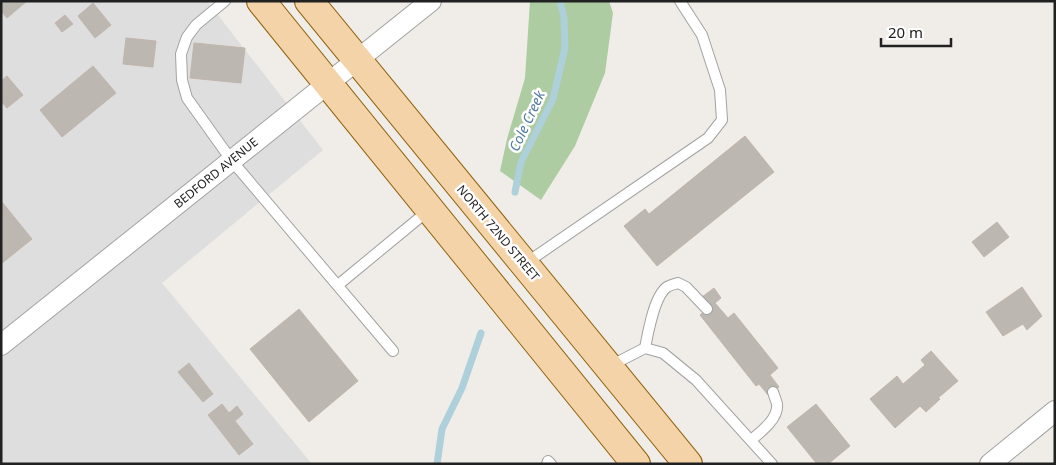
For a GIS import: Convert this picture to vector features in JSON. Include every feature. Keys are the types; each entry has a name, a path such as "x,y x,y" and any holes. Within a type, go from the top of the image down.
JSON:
{"main road":[{"path":"261,1 636,464"},
{"name":"NORTH 72ND STREET","path":"309,1 688,464"}],"street":[{"name":"BEDFORD AVENUE","path":"1,345 357,61 420,4"},
{"path":"990,464 1055,411"}],"lane":[{"path":"225,1 196,25 187,37 181,54 182,80 187,98 232,161 393,351"},
{"path":"524,264 708,138 722,120 720,90 702,35 680,1"},
{"path":"338,286 430,209"},
{"path":"646,348 652,314 667,287 678,283 686,287 707,309"},
{"path":"608,367 646,348 663,353 696,380 772,464"},
{"path":"751,440 774,417 777,405 773,392"},
{"path":"547,464 548,461 551,464"}],"shaded area":[{"path":"1,1 207,1 323,150 162,283 312,464 1,464"}],"green space":[{"path":"530,1 609,1 613,13 605,73 575,146 541,200 500,171 507,139 525,78"}],"building":[{"path":"1,1 27,1 7,18 1,11"},
{"path":"93,3 111,25 95,38 78,16"},
{"path":"65,15 73,24 62,32 55,23"},
{"path":"126,38 156,41 153,67 123,64"},
{"path":"194,43 245,48 241,83 190,78"},
{"path":"93,66 116,93 62,137 40,110"},
{"path":"7,76 23,95 7,108 1,101 1,81"},
{"path":"745,136 774,172 657,266 624,226 645,209 649,214"},
{"path":"1,203 32,239 1,264"},
{"path":"997,222 1009,237 984,257 972,242"},
{"path":"1022,287 1042,316 1027,330 1023,324 1003,336 986,312"},
{"path":"714,288 721,298 715,303 728,318 734,313 778,368 770,375 779,387 768,395 759,384 756,386 700,315 710,307 702,297"},
{"path":"299,309 358,381 309,422 250,349"},
{"path":"931,351 958,381 938,398 940,399 926,412 920,406 895,428 870,399 897,376 903,384 925,365 921,360"},
{"path":"189,363 213,394 203,402 178,372"},
{"path":"222,404 229,413 237,406 243,414 235,421 253,444 239,455 208,415"},
{"path":"816,404 850,446 828,464 817,464 787,427"}],"waterway":[{"name":"Cole Creek","path":"515,192 521,162 553,99 565,48 564,17 560,1"},
{"name":"Cole Creek","path":"437,464 442,429 462,388 481,333"}]}
